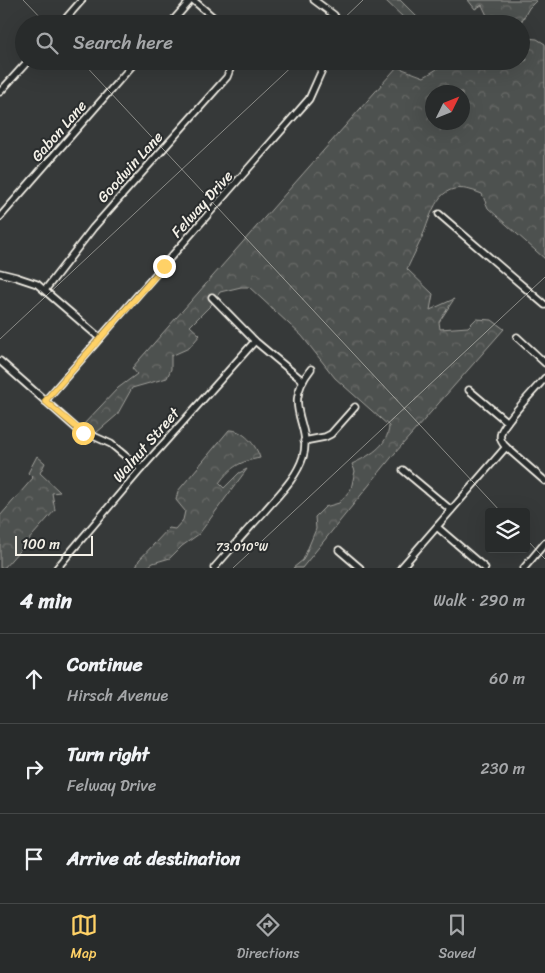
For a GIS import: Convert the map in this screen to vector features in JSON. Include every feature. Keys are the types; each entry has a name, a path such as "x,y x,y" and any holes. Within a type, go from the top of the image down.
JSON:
{"street":[{"path":"69,15 82,0"},
{"path":"178,15 192,0 210,15"},
{"path":"314,0 334,15"},
{"path":"0,92 20,70"},
{"name":"Gabon Lane","path":"0,217 128,70"},
{"name":"Goodwin Lane","path":"45,290 93,228 227,77 230,70"},
{"name":"Felway Drive","path":"45,401 309,100 322,70"},
{"path":"439,214 545,305"},
{"path":"0,273 28,281 45,290 100,338"},
{"path":"212,297 255,341 302,381"},
{"path":"518,337 545,363"},
{"name":"Walnut Street","path":"57,568 140,470 255,341"},
{"path":"0,362 76,428 110,444 140,470"},
{"path":"214,568 293,478 303,456 304,441 296,403 302,381 311,369"},
{"path":"545,378 501,430 501,440 506,447 545,481"},
{"path":"469,390 507,422"},
{"path":"304,441 330,434 355,407"},
{"path":"402,568 506,447"},
{"path":"403,470 451,510"},
{"path":"437,527 485,568"},
{"path":"524,568 545,543"},
{"path":"339,550 360,568"}],"green space":[{"path":"385,0 400,0 415,15 401,15"},
{"path":"468,0 537,0 525,15 487,15 482,5 475,9"},
{"path":"530,38 537,39 545,44 545,259 488,208 482,194 459,189 450,190 443,194 433,209 407,269 433,294 430,310 454,299 439,322 440,329 468,327 476,319 492,320 504,329 395,453 302,568 293,568 303,560 316,529 315,517 325,507 339,503 351,489 355,471 352,464 381,445 388,433 389,426 335,378 302,336 249,287 220,292 211,305 190,326 200,335 189,348 171,356 171,369 167,378 132,388 117,415 96,433 82,426 118,388 137,374 132,368 394,70 405,70 424,77 435,70 530,70"},
{"path":"229,430 239,432 249,439 256,448 260,458 236,466 219,483 224,488 239,473 247,469 199,534 182,546 170,558 153,563 146,568 136,568 139,560 169,528 175,529 183,520 185,511 176,500 178,491"},
{"path":"37,456 45,463 40,473 60,492 52,493 55,510 4,568 0,568 0,516 33,478 28,473"}],"route":[{"path":"83,433 45,401 164,266"}]}
